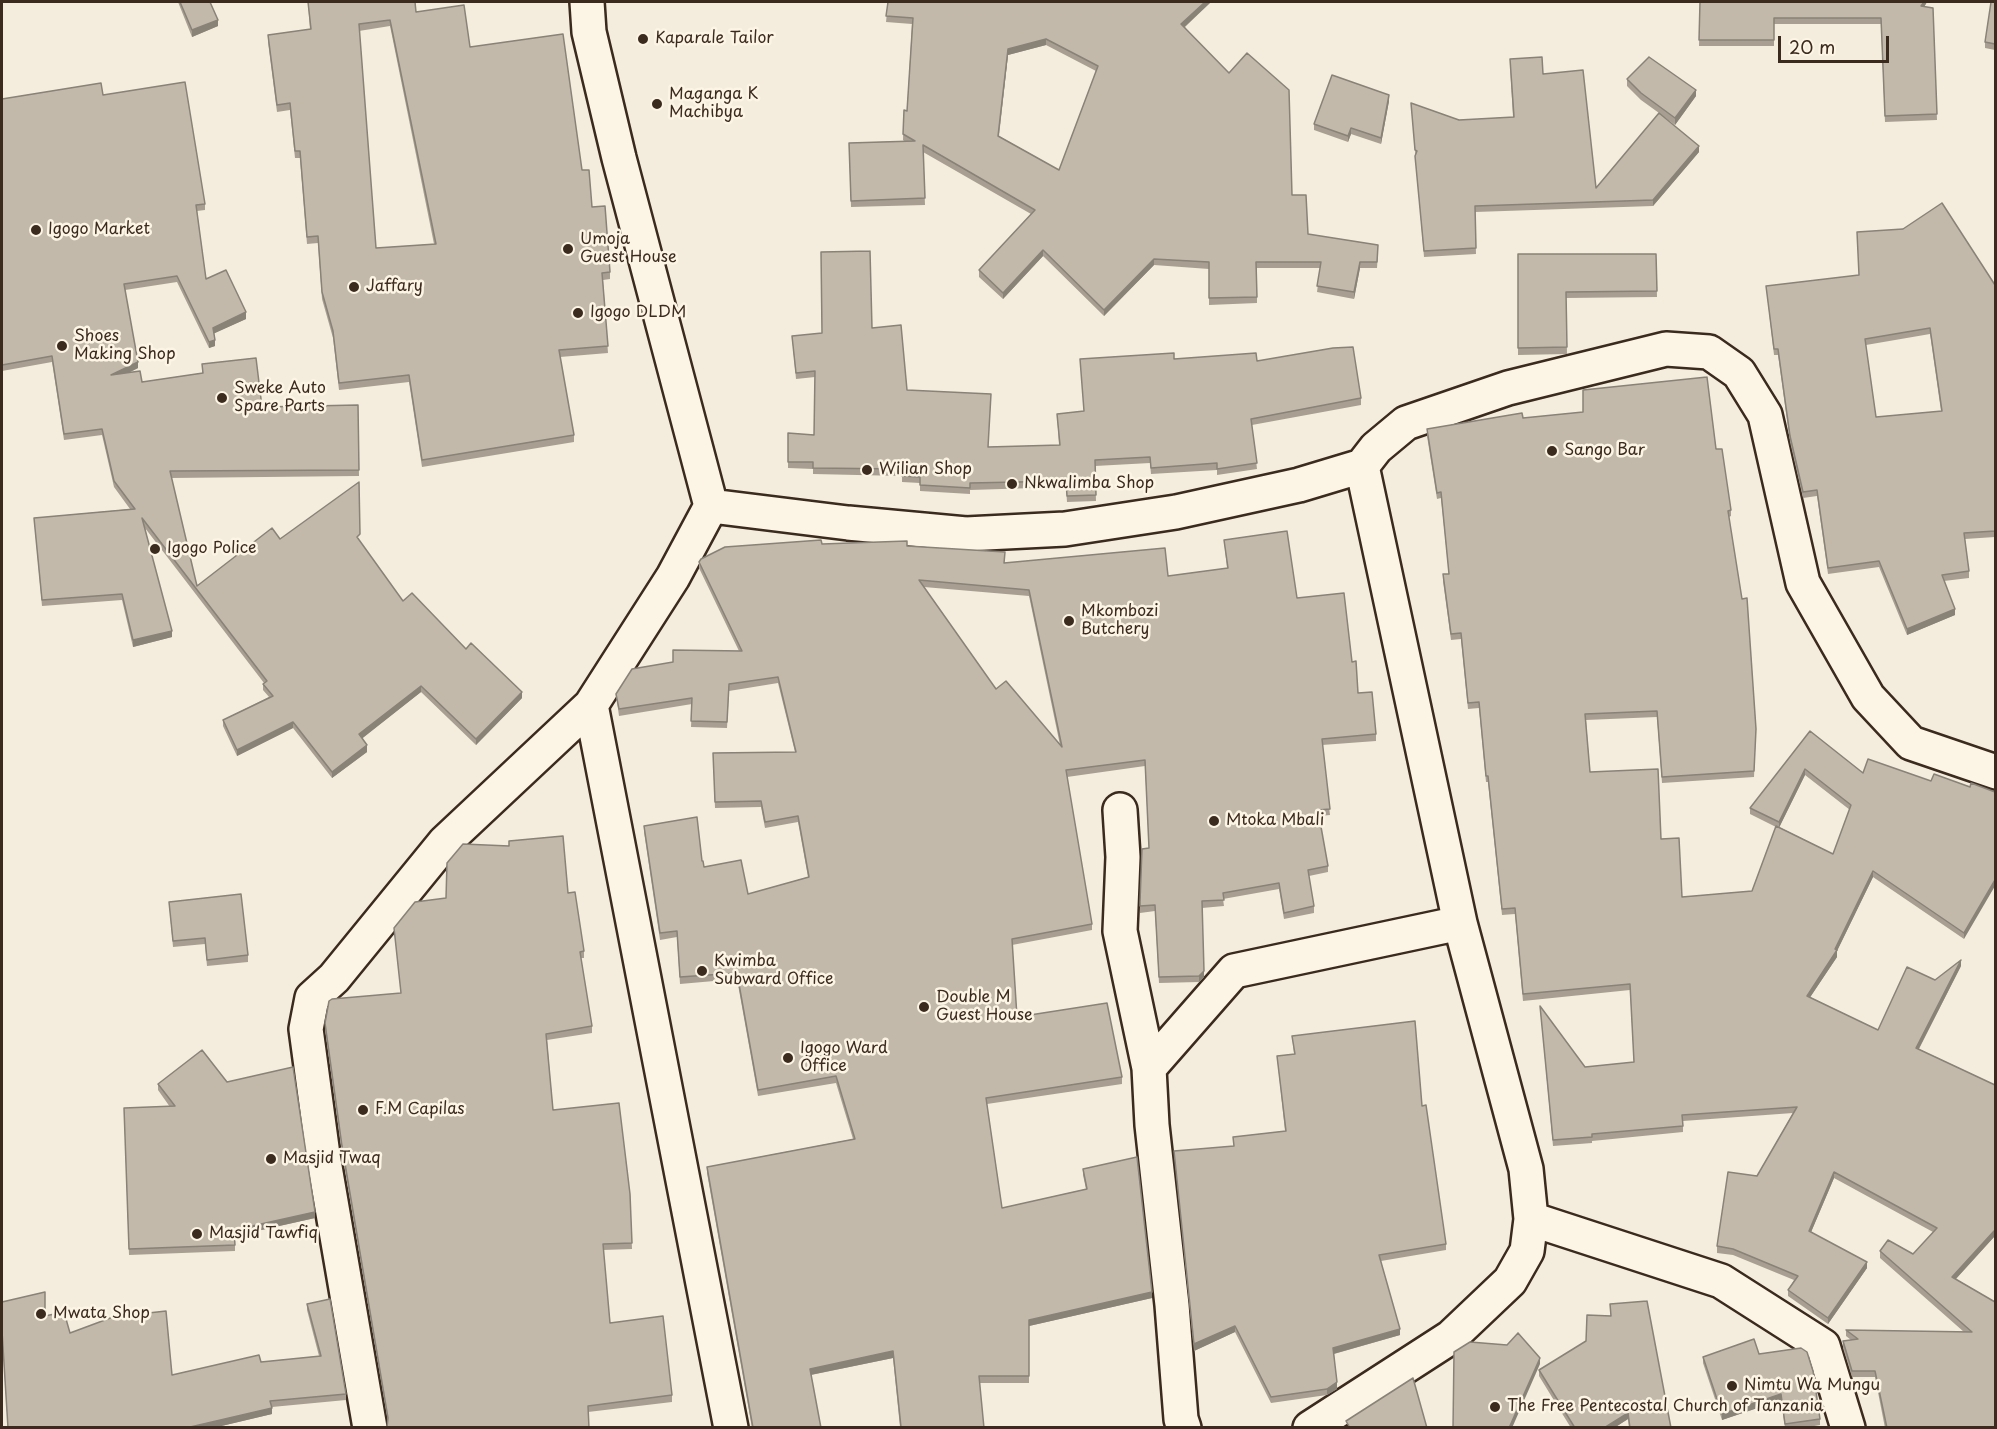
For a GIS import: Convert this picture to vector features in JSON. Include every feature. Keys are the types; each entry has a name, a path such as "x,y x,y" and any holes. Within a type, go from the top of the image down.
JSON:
{"street":[{"path":"370,1428 323,1155 306,1029 312,998 334,978 445,842 591,705 673,577 711,506 619,158 589,32 587,2"},
{"path":"711,506 848,523 966,534 1065,529 1176,512 1299,485 1362,466 1376,447 1406,423 1508,388 1666,349 1709,352 1739,373 1765,415 1803,583 1868,697 1911,743 1995,772"},
{"path":"1310,1428 1451,1337 1510,1281 1527,1251 1531,1219 1526,1169 1460,923 1362,466"},
{"path":"591,705 731,1428"},
{"path":"1120,810 1123,856 1120,931 1149,1068 1152,1125 1172,1305 1181,1419 1184,1428"},
{"path":"1149,1068 1234,971 1460,923"},
{"path":"1531,1219 1721,1281 1823,1346 1848,1428"}],"building":[{"path":"180,2 210,2 218,20 192,30"},
{"path":"308,2 415,2 416,12 464,5 470,47 563,34 582,170 589,170 592,207 605,206 610,272 602,273 608,346 559,350 574,435 422,460 409,375 339,383 333,331 322,292 318,236 307,237 300,151 295,151 290,103 277,105 268,35 311,29","holes":["390,20 436,244 376,248 359,24"]},
{"path":"888,2 1205,2 1181,24 1229,73 1247,53 1289,90 1292,195 1306,195 1308,234 1378,245 1377,262 1360,262 1354,292 1317,286 1321,262 1256,262 1257,297 1209,298 1209,262 1154,259 1104,310 1043,250 1003,293 979,270 1035,210 923,145 925,198 851,201 849,143 915,141 903,134 904,110 907,111 913,18 886,16","holes":["1046,39 1098,66 1059,170 998,136 1008,49"]},
{"path":"1700,2 1924,2 1921,6 1933,8 1937,114 1885,116 1881,18 1774,18 1774,40 1699,40"},
{"path":"1991,2 1995,2 1995,44 1985,42"},
{"path":"1542,57 1543,74 1583,70 1596,188 1659,113 1699,146 1653,200 1475,206 1476,248 1424,251 1411,103 1459,120 1514,117 1510,59"},
{"path":"1649,57 1696,90 1675,118 1641,93 1627,79"},
{"path":"1332,75 1389,95 1381,138 1351,128 1348,136 1314,124"},
{"path":"185,82 205,204 196,205 206,279 226,270 246,312 213,328 215,340 209,342 177,276 124,284 138,362 111,375 140,371 142,382 203,373 202,364 256,358 262,407 358,405 359,470 170,471 197,586 272,528 280,539 359,482 360,534 357,537 403,601 412,593 466,649 471,643 522,692 476,739 421,686 359,734 367,745 332,772 293,722 237,750 223,720 273,696 263,684 267,681 142,518 172,631 133,640 122,594 42,600 34,518 135,509 114,481 102,429 64,434 52,356 2,365 2,99 101,83 103,95"},
{"path":"1942,203 1995,285 1995,531 1964,533 1969,571 1942,575 1955,609 1907,629 1879,561 1828,568 1817,490 1803,492 1790,436 1778,349 1774,349 1766,286 1859,275 1857,232 1903,229","holes":["1930,328 1942,411 1876,417 1865,339"]},
{"path":"870,251 872,328 901,325 907,390 991,394 988,447 1060,445 1057,414 1084,411 1080,359 1174,353 1174,359 1256,353 1257,361 1333,348 1353,347 1361,398 1251,419 1257,463 1217,469 1217,463 1151,468 1150,457 1095,460 1096,495 1067,496 1066,481 970,483 970,488 920,485 920,477 902,476 903,469 813,468 813,462 788,462 788,433 814,435 815,371 796,373 792,336 822,333 821,252"},
{"path":"1518,254 1656,254 1657,291 1566,292 1567,347 1518,348"},
{"path":"1707,377 1716,449 1722,449 1731,510 1728,511 1742,599 1747,598 1756,729 1754,771 1662,777 1657,711 1585,714 1590,772 1658,769 1661,839 1679,838 1682,897 1752,891 1776,826 1833,854 1851,805 1805,769 1779,822 1750,808 1810,731 1863,773 1868,759 1931,781 1934,774 1970,787 1971,783 1995,792 1995,880 1964,933 1873,871 1835,949 1837,950 1807,996 1878,1030 1907,967 1935,980 1961,960 1916,1048 1995,1085 1995,1232 1952,1277 1995,1302 1995,1428 1887,1428 1875,1371 1852,1371 1843,1341 1858,1339 1846,1330 1972,1332 1880,1251 1888,1240 1913,1254 1937,1228 1834,1172 1809,1231 1867,1262 1828,1318 1788,1290 1798,1276 1733,1249 1717,1246 1728,1172 1757,1176 1797,1107 1682,1115 1683,1126 1553,1140 1540,1006 1585,1067 1634,1062 1630,984 1523,994 1515,908 1502,909 1479,702 1468,703 1461,633 1451,634 1443,574 1449,574 1441,492 1437,493 1427,429 1522,413 1523,418 1583,412 1583,390"},
{"path":"1287,531 1297,598 1344,593 1352,662 1356,661 1358,693 1372,692 1376,734 1322,739 1330,809 1318,810 1328,866 1308,870 1314,906 1284,913 1279,883 1223,893 1224,900 1202,901 1204,971 1199,976 1159,977 1155,905 1140,906 1142,849 1149,848 1145,760 1066,770 1092,924 1012,939 1017,1017 1107,1003 1122,1077 986,1098 1002,1208 1087,1189 1083,1169 1137,1157 1152,1292 1029,1320 1029,1376 979,1376 984,1428 898,1428 901,1427 893,1351 810,1369 821,1428 753,1428 707,1167 855,1139 836,1076 758,1090 737,973 680,977 677,931 660,933 644,826 697,817 704,867 741,860 748,894 809,877 798,816 765,822 761,801 715,802 713,753 796,752 778,677 729,684 727,722 691,721 692,698 619,709 616,694 632,669 673,662 673,650 742,651 699,562 725,547 821,540 822,544 907,541 907,546 1005,552 1004,563 1165,548 1168,576 1228,568 1224,540","holes":["919,580 1029,590 1062,747 1006,681 996,689"]},
{"path":"563,836 568,893 575,892 584,951 580,952 592,1026 546,1034 553,1110 619,1103 630,1194 632,1243 603,1244 610,1323 663,1316 672,1395 588,1406 589,1428 387,1428 388,1418 342,1146 325,1023 329,1001 401,993 394,928 415,902 446,898 447,863 463,844 509,846 509,841"},
{"path":"241,894 248,955 207,960 205,938 173,941 169,902"},
{"path":"1415,1021 1422,1106 1426,1105 1446,1244 1379,1255 1400,1329 1333,1348 1337,1382 1327,1389 1271,1397 1235,1326 1194,1344 1174,1151 1234,1146 1233,1137 1286,1131 1277,1056 1295,1054 1292,1036"},
{"path":"202,1050 227,1082 293,1067 315,1212 234,1230 235,1245 129,1249 124,1108 175,1106 158,1084"},
{"path":"45,1292 45,1316 64,1312 70,1333 113,1317 166,1311 172,1375 259,1355 261,1362 321,1356 307,1304 330,1299 346,1394 270,1401 272,1408 186,1428 8,1428 2,1302"},
{"path":"1647,1301 1671,1428 1630,1428 1628,1413 1604,1428 1575,1428 1539,1370 1586,1341 1587,1315 1611,1316 1610,1304"},
{"path":"1518,1333 1540,1358 1509,1428 1453,1428 1454,1352 1470,1342 1507,1345"},
{"path":"1754,1339 1759,1354 1801,1348 1807,1352 1813,1371 1820,1419 1785,1424 1781,1394 1722,1414 1703,1357"},
{"path":"1413,1378 1427,1428 1350,1428 1346,1421"}],"place":[{"name":"Kaparale Tailor","path":"643,39"},
{"name":"Maganga K Machibya","path":"657,104"},
{"name":"Igogo Market","path":"36,230"},
{"name":"Umoja Guest House","path":"568,249"},
{"name":"Jaffary","path":"354,287"},
{"name":"Igogo DLDM","path":"578,313"},
{"name":"Shoes Making Shop","path":"62,346"},
{"name":"Sweke Auto Spare Parts","path":"222,398"},
{"name":"Sango Bar","path":"1552,451"},
{"name":"Wilian Shop","path":"867,470"},
{"name":"Nkwalimba Shop","path":"1012,484"},
{"name":"Igogo Police","path":"155,549"},
{"name":"Mkombozi Butchery","path":"1069,621"},
{"name":"Mtoka Mbali","path":"1214,821"},
{"name":"Kwimba Subward Office","path":"702,971"},
{"name":"Double M Guest House","path":"924,1007"},
{"name":"Igogo Ward Office","path":"788,1058"},
{"name":"F.M Capilas","path":"363,1110"},
{"name":"Masjid Twaq","path":"271,1159"},
{"name":"Masjid Tawfiq","path":"197,1234"},
{"name":"Mwata Shop","path":"41,1314"},
{"name":"Nimtu Wa Mungu","path":"1732,1386"},
{"name":"The Free Pentecostal Church of Tanzania","path":"1495,1407"}]}
